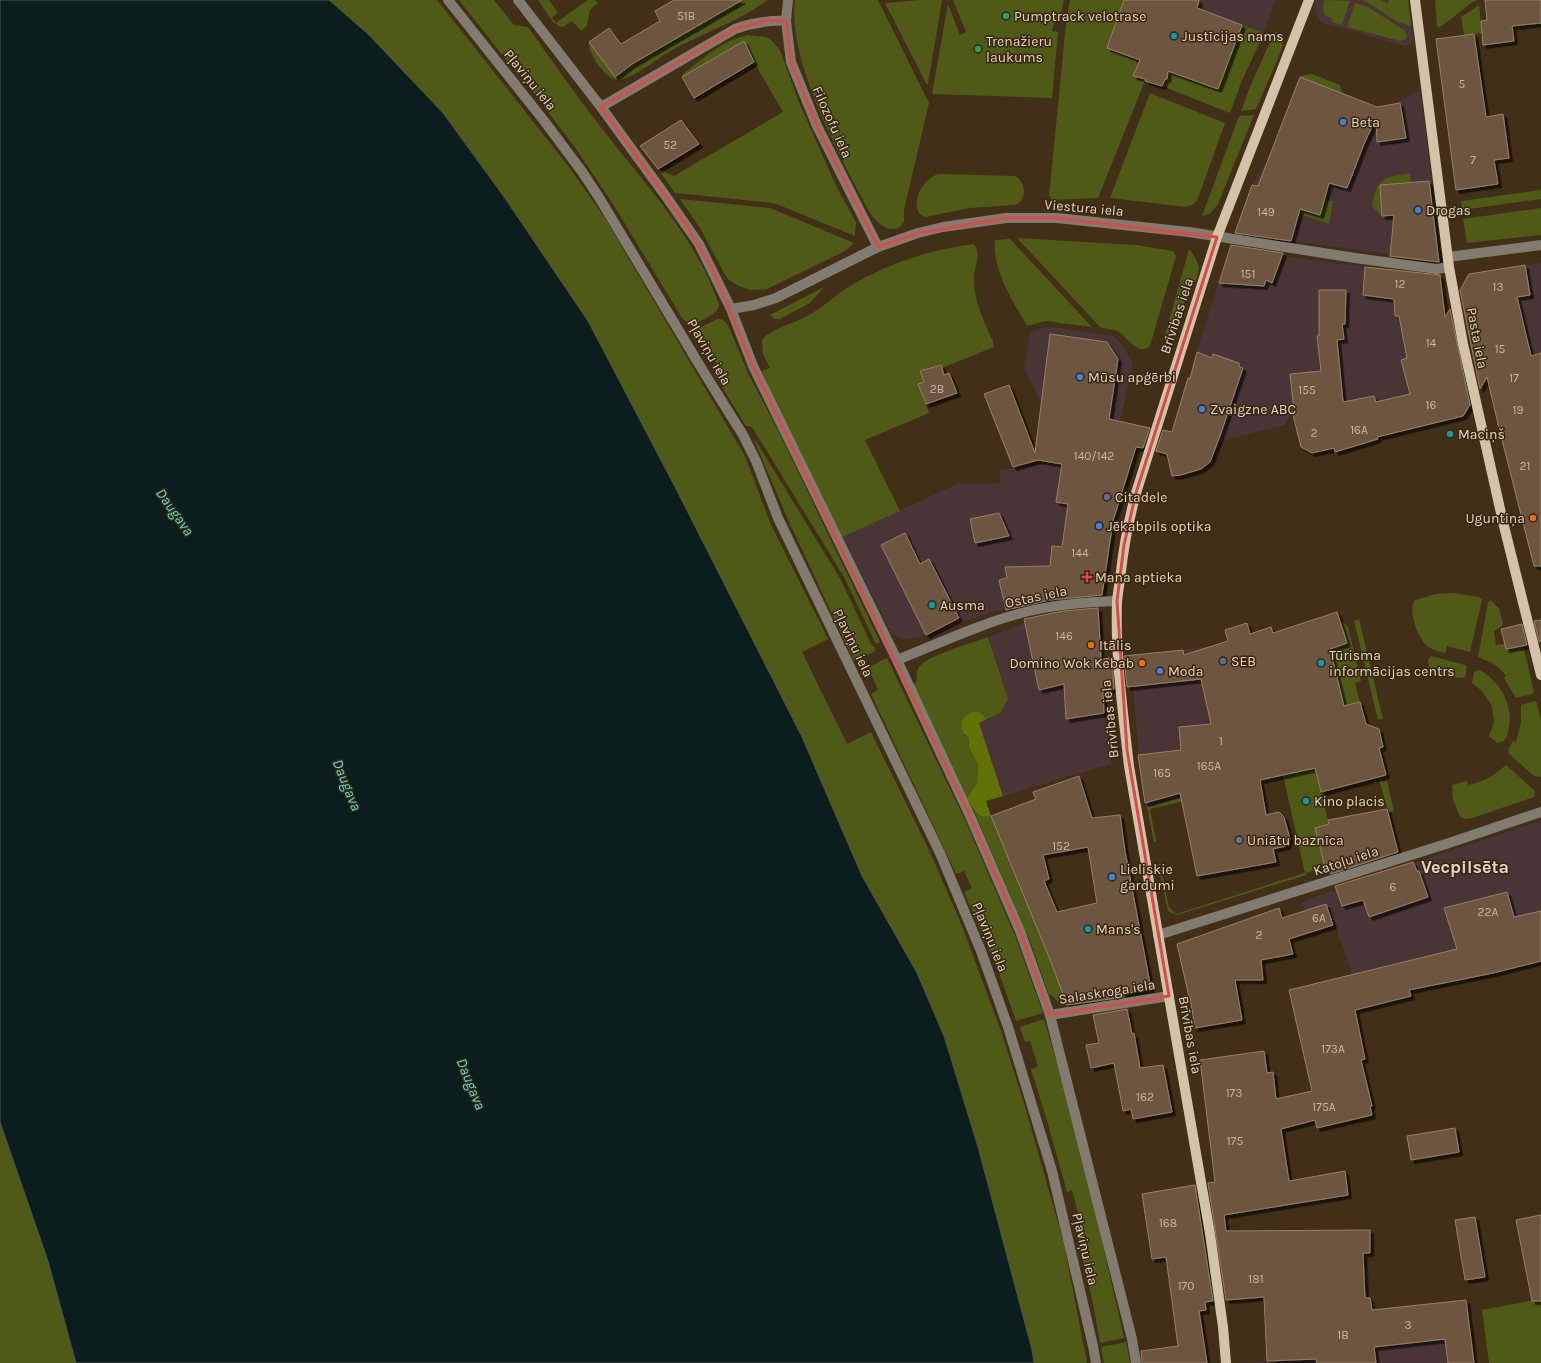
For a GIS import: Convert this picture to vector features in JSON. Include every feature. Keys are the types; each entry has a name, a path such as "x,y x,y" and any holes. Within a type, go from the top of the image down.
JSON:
{"main road":[{"name":"Brīvības iela","path":"1226,1363 1223,1327 1210,1234 1129,766 1122,709 1117,601 1125,539 1136,493 1217,237 1309,0"},
{"name":"Pasta iela","path":"1415,0 1449,267 1463,344 1490,465 1541,675"}],"street":[{"name":"Pļaviņu iela","path":"448,0 545,122 588,179 743,435 756,461 778,518 940,853 981,951 1008,1027 1052,1171 1096,1363"},
{"name":"Pļaviņu iela","path":"518,0 601,107 699,244 731,310 752,366 897,660 970,816 1020,931 1050,1015 1132,1339 1136,1363"},
{"name":"Filozofu iela","path":"788,0 786,21 791,62 817,126 878,247"},
{"path":"601,107 735,29 751,23 769,20 786,21"},
{"name":"Viestura iela","path":"731,310 776,298 878,247 943,227 1006,218 1057,218 1189,232 1422,267 1437,269 1449,267"},
{"path":"1448,257 1541,245"},
{"name":"Ostas iela","path":"897,660 984,625 1029,611 1068,603 1117,601"},
{"name":"Katoļu iela","path":"1158,935 1446,844 1541,812"},
{"name":"Salaskroga iela","path":"1050,1015 1168,996"}],"highlighted area":[{"path":"769,20 786,21 791,62 817,126 878,247 918,233 1006,218 1057,218 1217,237 1136,493 1124,545 1117,601 1127,750 1169,996 1050,1015 1020,931 970,816 753,366 712,268 685,223 601,107 735,29"}],"shaded area":[{"name":"Justīcijas nams","path":"1124,0 1275,0 1264,33 1242,25 1218,89 1167,71 1167,79 1162,86 1145,81 1146,79 1133,76 1107,48"},
{"path":"1316,0 1408,0 1413,42 1404,46 1326,24 1320,21 1316,15 1314,7"},
{"path":"1301,76 1303,76 1302,78 1377,107 1398,104 1398,102 1420,90 1432,181 1440,261 1234,233 1252,185 1268,160"},
{"path":"1229,249 1435,276 1404,430 1335,452 1334,448 1312,453 1301,447 1292,412 1285,425 1216,442 1217,443 1210,462 1201,469 1173,474 1167,454 1165,454"},
{"path":"1541,263 1541,420 1500,432 1484,369 1466,279 1469,274"},
{"path":"1054,327 1113,336 1119,341 1133,363 1120,421 1143,426 1116,512 1102,595 1063,596 990,613 916,638 907,640 899,638 891,633 842,537 957,484 1000,483 1000,470 1053,463 1055,443 1049,420 1024,367 1030,332 1043,328"},
{"path":"1337,612 1347,643 1328,649 1331,652 1344,706 1320,712 1284,775 1284,778 1148,809 1145,803 1138,755 1130,656 1207,647 1228,641 1225,630 1247,623 1250,634 1271,627 1273,633"},
{"path":"1098,613 1104,713 1111,764 1003,796 979,723 1001,713 1008,699 988,637 1025,623 1066,615"},
{"path":"1541,821 1541,961 1486,975 1409,990 1404,973 1356,985 1335,924 1333,925 1326,904 1305,911 1302,902 1356,882"},
{"path":"1370,1298 1373,1310 1466,1300 1474,1363 1240,1363 1316,1359 1340,1301"}],"green space":[{"path":"329,0 437,0 569,167 605,218 745,456 771,525 828,639 802,652 847,744 871,732 930,852 962,926 1002,1034 1026,1110 1064,1244 1087,1363 1034,1363 1032,1350 978,1147 944,1036 917,973 862,876 802,737 675,487 588,321 502,194 443,113 368,34"},
{"path":"459,0 494,0 514,25 528,27 590,112 658,198 686,239 710,282 719,305 716,312 694,324 686,322 682,318 613,204 576,149 530,88 536,83 526,69 518,75"},
{"path":"538,0 549,0 558,13 552,17 556,23 588,0 595,0 598,3 590,10 587,26 581,31 572,21 563,27 553,22"},
{"path":"741,0 768,0 733,21 672,50 632,76 619,80 609,76 594,59 589,47 589,42 615,77 635,62"},
{"path":"795,0 878,0 929,103 904,210 904,222 896,229 882,226 871,215 832,139 819,110 799,52 795,25"},
{"path":"921,0 942,1 927,85 885,3"},
{"path":"953,0 1064,0 1060,14 1055,20 1052,31 1058,32 1052,98 932,94 948,4 960,35 966,32"},
{"path":"1070,0 1124,0 1107,48 1136,59 1137,67 1133,76 1135,77 1136,75 1146,78 1098,198 1052,200 1049,196 1066,24"},
{"path":"1325,0 1350,1 1342,25 1332,22 1333,19 1325,14 1323,7"},
{"path":"1362,0 1380,0 1388,3 1389,0 1408,0 1411,26 1398,22"},
{"path":"1436,0 1477,0 1442,26 1437,27"},
{"path":"1355,3 1368,7 1404,30 1407,35 1406,39 1400,41 1347,27"},
{"path":"1479,5 1482,33 1464,35 1461,17"},
{"path":"1242,25 1264,33 1241,83 1230,113 1162,86 1165,79 1167,79 1167,70 1218,89"},
{"path":"1275,31 1282,39 1282,49 1256,109 1241,111 1249,89"},
{"path":"748,35 770,39 780,50 798,100 837,188 856,222 855,236 774,203 675,193 658,169 674,176 783,112 754,62 744,41 682,77 683,74 705,56 730,41"},
{"path":"1312,74 1340,85 1342,93 1302,78 1301,76"},
{"path":"1150,93 1225,123 1197,201 1192,205 1186,207 1110,198"},
{"path":"1254,115 1218,204 1210,214 1202,216 1239,116"},
{"path":"1410,173 1411,182 1380,185 1382,216 1372,206 1376,189 1379,184 1387,178"},
{"path":"939,174 1015,176 1022,183 1024,192 1023,197 1014,205 970,208 925,217 917,208 918,194 927,181"},
{"path":"1541,190 1541,199 1462,210 1461,201"},
{"path":"680,199 770,208 854,243 845,251 767,289 750,290 729,280 700,228"},
{"path":"1324,200 1333,201 1329,224 1300,214 1302,209"},
{"path":"1541,208 1541,235 1467,243 1463,219"},
{"path":"1017,238 1136,245 1173,251 1176,256 1150,346 1146,349 1137,348 1119,332 1100,327"},
{"path":"1010,239 1092,327 1046,321 1027,326 1010,296 1000,274 997,263 995,240"},
{"path":"974,244 978,256 974,273 975,293 994,347 942,368 940,365 920,371 924,382 918,384 929,413 865,440 900,511 842,537 765,381 762,371 770,368 763,354 762,340 771,332 813,313 850,286 894,264 958,246"},
{"path":"1189,249 1196,259 1199,267 1197,278 1172,325 1166,340 1164,339"},
{"path":"824,287 810,303 780,319 774,319 770,315"},
{"path":"717,319 722,319 728,325 749,375 778,430 880,642 876,644 844,577 752,427 746,426 714,374 720,370 707,347 703,348 694,331"},
{"path":"754,440 841,580 871,644 875,648 874,652 854,661 790,524"},
{"path":"1453,593 1479,597 1482,600 1470,652 1447,646 1445,653 1431,648 1427,646 1417,631 1412,610 1415,600 1436,594"},
{"path":"1491,600 1499,609 1503,623 1502,626 1494,631 1496,645 1505,644 1506,649 1523,645 1534,692 1532,694 1516,698 1504,678 1506,676 1500,668 1478,657 1488,603"},
{"path":"1359,619 1383,719 1378,720 1354,621"},
{"path":"1343,622 1348,627 1361,681 1355,683 1360,702 1344,706 1331,653 1328,649 1340,623"},
{"path":"988,637 1008,699 1001,713 987,719 984,716 964,735 969,739 969,747 978,765 977,783 967,798 913,684 917,681 916,675 920,666 924,662 941,654"},
{"path":"1431,656 1465,665 1467,667 1465,677 1462,678 1430,674 1428,660"},
{"path":"887,658 966,822 1016,938 1043,1013 1016,1021 999,973 964,892 972,888 964,871 956,874 871,694 878,690 871,674 863,678 860,671"},
{"path":"1479,670 1494,681 1500,688 1508,704 1510,723 1507,736 1502,742 1497,743 1489,736 1494,722 1492,706 1482,691 1472,683 1474,672"},
{"path":"1535,701 1537,703 1541,721 1541,777 1534,776 1509,754 1508,750 1513,741 1516,742 1521,722 1521,705"},
{"path":"973,712 979,712 987,719 979,723 1003,796 986,801 991,816 986,817 979,815 976,812 967,798 977,783 978,765 969,747 969,739 961,728 961,724 964,717"},
{"path":"1375,764 1382,782 1387,781 1394,811 1389,812 1387,808"},
{"path":"1506,765 1534,790 1534,797 1472,818 1466,819 1460,817 1453,799 1452,785 1467,781 1468,785 1479,782 1498,772"},
{"name":"Kino placis","path":"1314,767 1329,824 1317,837 1325,867 1306,873 1306,875 1177,915 1169,912 1158,864 1160,864 1169,907 1176,914 1305,873 1283,775"},
{"path":"1187,796 1188,800 1150,809 1156,841 1154,842 1147,807"},
{"path":"973,809 978,814 991,816 1067,1005 1061,1005 1051,994 1049,995 1030,941"},
{"path":"1044,1019 1078,1135 1124,1338 1100,1343 1094,1308 1075,1223 1080,1221 1072,1190 1067,1192 1031,1069 1038,1067 1030,1041 1025,1042 1020,1027"},
{"path":"0,1122 48,1261 76,1363 0,1363"},
{"path":"1541,1299 1541,1363 1489,1363 1482,1310"},
{"path":"1126,1342 1130,1363 1104,1363 1101,1347"}],"water":[{"name":"Daugava","path":"0,0 329,0 368,34 443,113 502,194 588,321 675,487 802,737 862,876 917,973 944,1036 978,1147 1032,1350 1034,1363 76,1363 48,1261 0,1122"}],"building":[{"path":"674,0 742,0 632,64 615,77 589,42 609,28 621,44 660,21 655,11"},
{"name":"Justīcijas nams","path":"1124,0 1199,0 1197,8 1242,25 1218,89 1168,71 1167,79 1165,79 1162,86 1145,81 1146,79 1133,76 1140,60 1107,48"},
{"path":"1485,0 1541,0 1541,23 1512,26 1514,41 1483,45 1481,21 1487,20"},
{"path":"1474,34 1486,117 1503,114 1509,158 1494,160 1498,184 1456,190 1436,39"},
{"path":"744,41 754,62 694,98 682,77"},
{"name":"Beta","path":"1300,77 1377,107 1400,103 1406,138 1377,142 1376,118 1347,188 1329,183 1320,215 1300,209 1291,241 1235,233 1252,185 1258,186"},
{"path":"681,120 699,144 658,169 640,146"},
{"name":"Drogas","path":"1429,181 1439,262 1390,256 1394,215 1382,216 1380,185"},
{"path":"1231,245 1283,253 1272,283 1266,280 1264,286 1219,283"},
{"path":"1525,265 1530,295 1517,297 1531,356 1541,353 1541,566 1534,566 1487,377 1480,389 1460,290 1469,274"},
{"path":"1365,267 1440,275 1445,317 1450,309 1470,405 1463,416 1377,437 1378,439 1335,452 1334,448 1312,453 1301,447 1292,411 1294,411 1290,374 1321,371 1317,336 1319,336 1319,290 1346,290 1345,324 1342,324 1344,339 1337,340 1343,402 1374,396 1376,402 1410,394 1401,360 1407,358 1399,316 1395,316 1394,299 1363,295"},
{"path":"1050,334 1107,342 1118,359 1109,419 1150,428 1143,448 1136,447 1113,521 1102,595 1050,600 1006,610 999,580 1007,578 1005,567 1050,566 1052,546 1062,547 1068,504 1056,502 1062,464 1038,460 1013,467 984,394 1009,385 1035,453"},
{"name":"Zvaigzne ABC","path":"1197,352 1212,358 1213,354 1239,363 1239,366 1243,368 1210,462 1201,469 1172,476 1167,454 1156,451 1163,430 1172,432 1188,378 1190,379"},
{"path":"941,365 944,375 949,373 957,393 926,404 918,384 924,382 920,371"},
{"path":"999,513 1009,536 975,543 970,519"},
{"path":"905,533 920,564 929,559 959,618 926,635 881,545"},
{"path":"1098,608 1101,659 1112,658 1114,689 1103,690 1104,713 1066,719 1064,684 1039,690 1024,619 1063,611"},
{"path":"1337,612 1347,643 1330,649 1344,706 1360,702 1366,724 1379,729 1383,747 1379,748 1386,775 1321,792 1315,768 1260,780 1266,815 1279,812 1284,817 1290,839 1286,846 1273,849 1276,862 1197,876 1180,793 1145,803 1138,755 1181,750 1179,727 1211,724 1201,679 1127,687 1124,656 1183,650 1184,655 1228,641 1225,630 1247,623 1250,634 1271,627 1273,633"},
{"path":"1541,620 1541,641 1539,642 1534,621"},
{"path":"1522,624 1527,645 1506,649 1501,629"},
{"path":"1079,776 1092,818 1120,815 1125,851 1151,989 1124,994 1124,997 1067,1005 991,816 1036,799 1033,792","holes":["1088,847 1097,903 1057,912 1044,881 1049,879 1043,855"]},
{"path":"1387,809 1398,852 1331,874 1328,866 1325,867 1315,828 1329,824 1328,820"},
{"path":"1413,862 1417,871 1419,871 1428,897 1369,917 1363,900 1342,906 1335,886"},
{"path":"1507,892 1514,917 1541,911 1541,961 1493,973 1409,990 1411,996 1355,1010 1365,1059 1361,1060 1372,1106 1370,1106 1372,1115 1317,1128 1315,1120 1281,1129 1289,1181 1345,1171 1348,1195 1224,1215 1226,1231 1370,1230 1370,1253 1363,1253 1365,1298 1370,1298 1372,1310 1466,1300 1474,1363 1448,1363 1445,1339 1374,1347 1376,1363 1317,1363 1316,1359 1267,1361 1264,1297 1226,1300 1208,1183 1215,1182 1200,1060 1264,1051 1267,1073 1273,1072 1276,1099 1312,1091 1289,990 1457,949 1444,908"},
{"path":"1326,904 1333,925 1289,939 1293,954 1261,960 1263,980 1235,980 1242,1020 1195,1028 1190,997 1177,944 1279,908 1282,918"},
{"path":"1127,1009 1132,1034 1134,1033 1140,1068 1163,1065 1172,1112 1133,1119 1131,1109 1123,1111 1114,1063 1091,1068 1086,1045 1099,1043 1093,1015"},
{"path":"1455,1128 1459,1152 1411,1160 1407,1136"},
{"path":"1195,1185 1213,1301 1205,1302 1206,1310 1199,1311 1207,1363 1142,1363 1141,1351 1178,1346 1166,1257 1152,1259 1142,1194"},
{"path":"1541,1215 1541,1301 1532,1301 1516,1220"},
{"path":"1475,1217 1485,1277 1465,1280 1455,1220"}],"place":[{"name":"Pumptrack velotrase","path":"1006,16"},
{"name":"Justīcijas nams","path":"1174,36"},
{"name":"Trenažieru laukums","path":"978,49"},
{"name":"Beta","path":"1343,122"},
{"name":"Drogas","path":"1418,210"},
{"name":"Mūsu apģērbi","path":"1080,377"},
{"name":"Zvaigzne ABC","path":"1202,409"},
{"name":"Maciņš","path":"1450,434"},
{"name":"Citadele","path":"1107,497"},
{"name":"Uguntiņa","path":"1533,518"},
{"name":"Jēkabpils optika","path":"1099,526"},
{"name":"Mana aptieka","path":"1087,577"},
{"name":"Ausma","path":"932,605"},
{"name":"Itālis","path":"1091,645"},
{"name":"SEB","path":"1223,661"},
{"name":"Domino Wok Kebab","path":"1142,663"},
{"name":"Tūrisma informācijas centrs","path":"1321,663"},
{"name":"Moda","path":"1160,671"},
{"name":"Kino placis","path":"1306,801"},
{"name":"Uniātu baznīca","path":"1239,840"},
{"name":"Lieliskie gardumi","path":"1112,877"},
{"name":"Mans's","path":"1088,929"}],"district":[{"name":"Vecpilsēta","path":"1465,867"}]}
